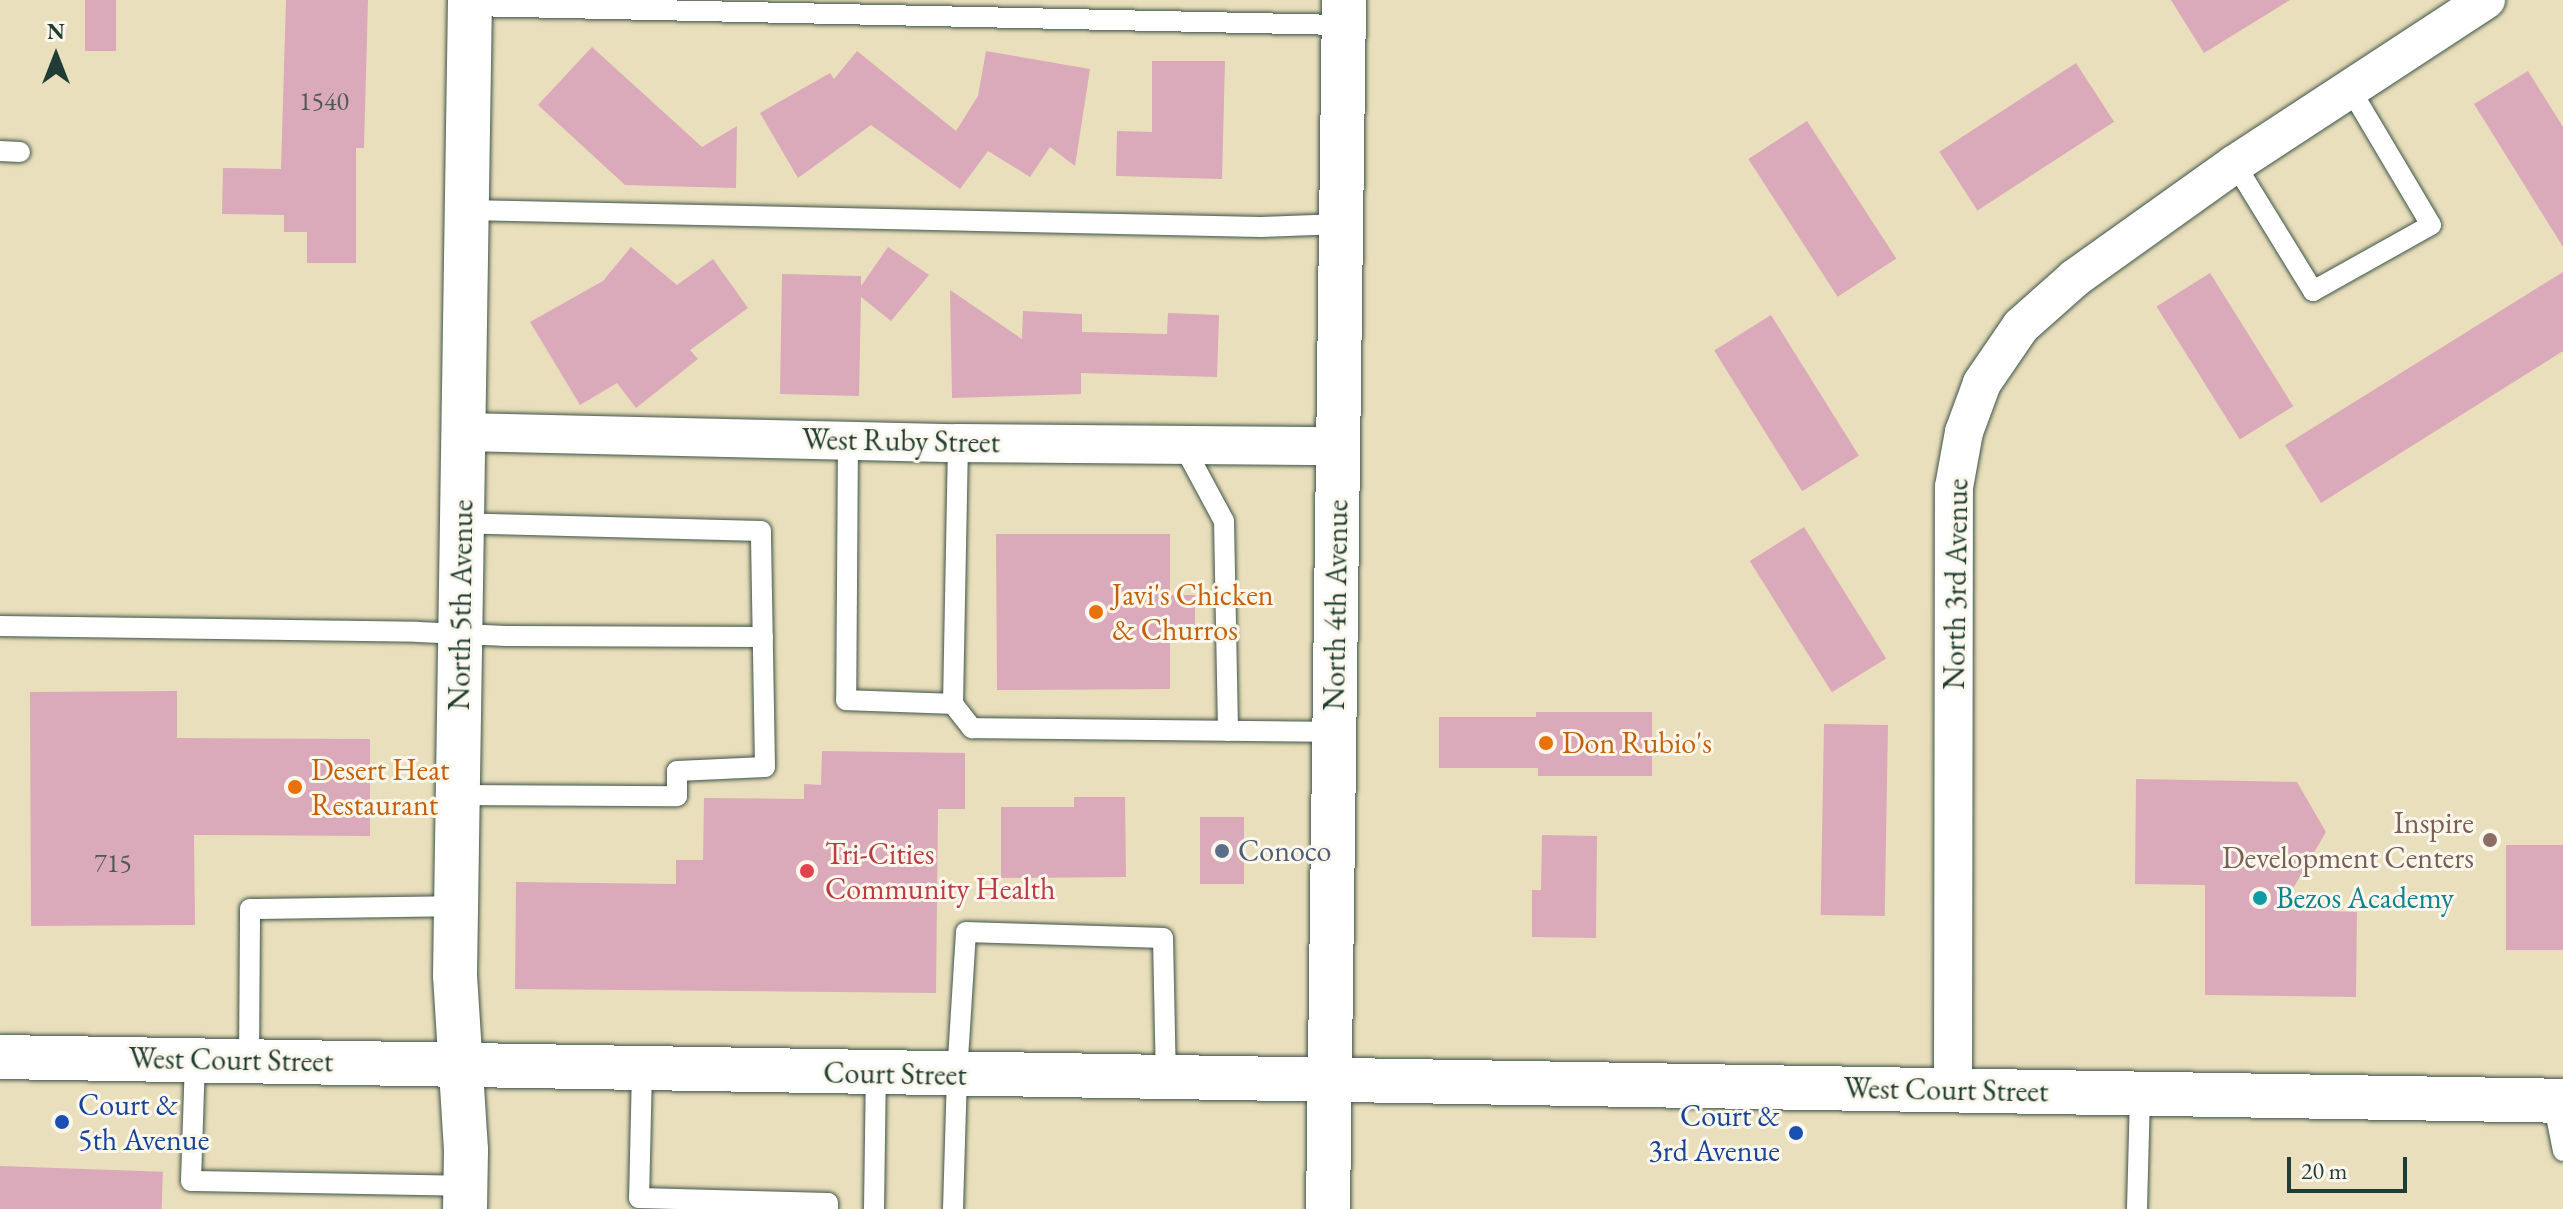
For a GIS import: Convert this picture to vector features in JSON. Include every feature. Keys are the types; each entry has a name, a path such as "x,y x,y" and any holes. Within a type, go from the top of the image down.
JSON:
{"main road":[{"name":"North 5th Avenue","path":"465,1197 455,975 470,3"},
{"name":"North 4th Avenue","path":"1328,1209 1344,13"},
{"name":"West Court Street","path":"0,1057 461,1064"},
{"name":"Court Street","path":"461,1064 876,1074 1329,1079"},
{"name":"West Court Street","path":"1329,1079 2558,1101"}],"street":[{"name":"North 3rd Avenue","path":"1953,1091 1954,487 1964,432 1982,383 2021,326 2075,278 2235,164 2486,0"},
{"name":"West Ruby Street","path":"463,432 958,443 1338,446"}],"lane":[{"path":"470,3 1344,13"},
{"path":"2235,164 2313,291 2431,225 2351,90"},
{"path":"467,210 1245,227 1341,224"},
{"path":"848,440 846,700 953,704"},
{"path":"958,443 953,704 972,728 1334,732"},
{"path":"1183,445 1224,521 1228,731"},
{"path":"458,795 677,796 677,771 765,767 761,531 462,523"},
{"path":"0,626 763,637"},
{"path":"249,1061 250,909 457,906"},
{"path":"953,1209 966,932 1163,938 1166,1077"},
{"path":"195,1060 191,1181 465,1197"},
{"path":"642,1069 636,1204 828,1203 828,1209"},
{"path":"874,1209 876,1074"},
{"path":"2137,1209 2140,1092"},
{"path":"2558,1101 2563,1151"}],"building":[{"path":"85,0 116,0 116,51 85,51"},
{"path":"286,0 368,0 364,148 356,148 356,263 307,263 307,232 284,232 284,215 222,214 223,168 281,169"},
{"path":"2171,0 2290,0 2204,53"},
{"path":"592,47 702,147 737,126 736,188 625,185 538,105"},
{"path":"857,51 956,131 978,96 986,51 1090,69 1075,166 1050,147 1030,177 988,151 960,189 871,125 798,178 760,113 830,73 834,79"},
{"path":"1152,61 1225,61 1222,179 1116,176 1117,131 1152,132"},
{"path":"2076,63 2114,122 1977,210 1939,152"},
{"path":"2528,71 2563,127 2563,247 2474,104"},
{"path":"1807,121 1896,259 1838,297 1748,159"},
{"path":"631,247 677,285 713,259 748,308 690,350 698,359 636,408 617,383 580,405 530,322 603,281"},
{"path":"888,247 929,275 891,321 861,297 859,396 780,394 782,274 861,276 861,286"},
{"path":"2563,272 2563,351 2321,503 2285,445"},
{"path":"2210,273 2293,406 2240,440 2157,306"},
{"path":"950,290 1022,339 1023,311 1082,314 1082,332 1167,334 1168,313 1219,315 1217,377 1081,373 1081,394 952,398"},
{"path":"1771,315 1859,456 1802,491 1714,351"},
{"path":"1804,527 1886,658 1832,692 1750,561"},
{"name":"Javi's Chicken & Churros","path":"996,534 1170,534 1170,595 1195,595 1195,628 1170,629 1170,689 997,690"},
{"path":"177,691 177,738 370,739 370,836 194,835 195,925 31,926 30,692"},
{"name":"Don Rubio's","path":"1536,712 1652,712 1652,776 1538,776 1538,768 1439,768 1439,717 1536,717"},
{"path":"1824,724 1888,725 1885,916 1821,915"},
{"name":"Tri-Cities Community Health","path":"822,751 965,753 965,809 938,809 936,993 515,989 516,882 676,884 676,860 703,860 704,798 804,799 804,784 821,785"},
{"name":"Bezos Academy","path":"2136,779 2297,782 2326,832 2281,909 2357,912 2356,997 2205,995 2205,885 2135,884"},
{"path":"1074,797 1125,797 1126,877 1001,878 1001,807 1074,807"},
{"name":"Conoco","path":"1200,817 1244,817 1244,884 1200,884"},
{"path":"1542,835 1597,836 1596,938 1532,937 1532,890 1541,890"},
{"path":"2506,845 2563,845 2563,950 2506,950"},
{"path":"0,1166 163,1172 162,1209 0,1209"}],"place":[{"name":"Javi's Chicken & Churros","path":"1096,612"},
{"name":"Don Rubio's","path":"1546,743"},
{"name":"Desert Heat Restaurant","path":"295,787"},
{"name":"Inspire Development Centers","path":"2490,840"},
{"name":"Conoco","path":"1222,851"},
{"name":"Tri-Cities Community Health","path":"807,871"},
{"name":"Bezos Academy","path":"2260,898"},
{"name":"Court & 5th Avenue","path":"62,1122"},
{"name":"Court & 3rd Avenue","path":"1796,1133"}]}
